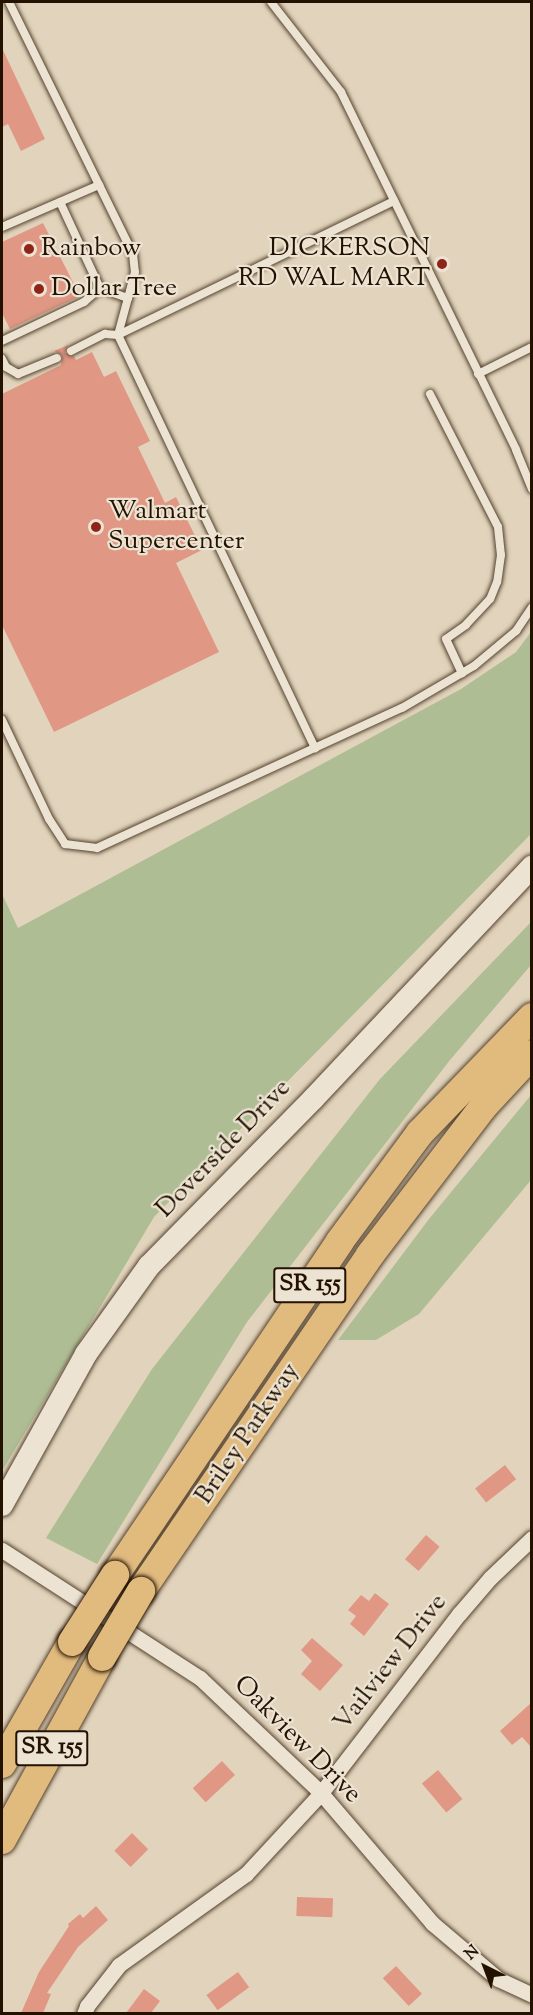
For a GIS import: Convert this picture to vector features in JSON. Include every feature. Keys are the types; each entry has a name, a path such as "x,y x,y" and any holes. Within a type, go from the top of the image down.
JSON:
{"highway":[{"path":"420,1133 531,999"},
{"name":"Briley Parkway","path":"2,1764 72,1642 115,1575 340,1241 420,1133 531,1017"},
{"name":"Briley Parkway","path":"2,1840 141,1590 370,1255 483,1107 531,1054"},
{"path":"370,1255 531,1078"}],"street":[{"name":"Doverside Drive","path":"2,1504 86,1354 149,1266 314,1098 531,867"},
{"name":"Vailview Drive","path":"84,2013 118,1965 246,1874 321,1793 459,1614 490,1578 531,1538"},
{"name":"Oakview Drive","path":"2,1550 201,1678 321,1793 432,1923 498,1978 531,1995"}],"lane":[{"path":"9,2 133,254 135,272 118,334 315,748"},
{"path":"271,2 341,92 516,450 531,489"},
{"path":"2,227 99,185"},
{"path":"71,351 105,334 118,334 394,201"},
{"path":"60,202 100,288 128,298"},
{"path":"2,341 84,302 100,288"},
{"path":"478,374 531,347"},
{"path":"2,359 6,366 18,374 57,358"},
{"path":"430,394 498,527 501,555 497,582 490,599 466,625 446,639 462,673"},
{"path":"2,720 49,819 65,844 97,848 402,708 462,673 516,632 531,607"}],"green space":[{"path":"531,632 531,834 154,1217 2,1471 2,894 18,928 461,689 516,652"},
{"path":"531,922 531,965 450,1060 247,1322 97,1564 46,1538 152,1369 380,1079"},
{"path":"531,1095 531,1180 419,1314 376,1340 338,1340 429,1219"}],"building":[{"path":"2,48 45,139 21,151 8,124 2,127"},
{"name":"Dollar Tree","path":"43,223 80,296 10,329 2,313 2,242"},
{"name":"Walmart Supercenter","path":"68,345 65,353 74,356 76,360 92,352 104,377 116,371 150,441 138,447 165,503 176,497 202,550 176,563 219,652 54,732 2,625 2,394 61,365 62,355 54,351"},
{"path":"505,1465 516,1479 486,1503 475,1488"},
{"path":"426,1535 440,1547 419,1571 405,1559"},
{"path":"375,1593 389,1604 364,1636 350,1624 356,1616 348,1610 361,1595 369,1601"},
{"path":"312,1638 343,1665 320,1691 301,1674 312,1661 301,1650"},
{"path":"531,1703 531,1747 522,1737 512,1745 500,1731"},
{"path":"222,1761 235,1775 206,1802 193,1788"},
{"path":"438,1770 462,1799 446,1813 422,1783"},
{"path":"132,1833 148,1849 131,1867 114,1851"},
{"path":"297,1897 333,1898 332,1917 296,1916"},
{"path":"96,1906 108,1920 78,1947 47,1993 51,1994 43,2013 21,2013 39,1972 69,1926 68,1924 80,1914 83,1918"},
{"path":"396,1966 422,1994 409,2006 383,1978"},
{"path":"238,1972 249,1987 218,2010 206,1995"},
{"path":"144,1989 160,2001 151,2013 126,2013"}],"place":[{"name":"Rainbow","path":"29,249"},
{"name":"DICKERSON RD WAL MART","path":"442,264"},
{"name":"Dollar Tree","path":"39,289"},
{"name":"Walmart Supercenter","path":"96,527"}]}
